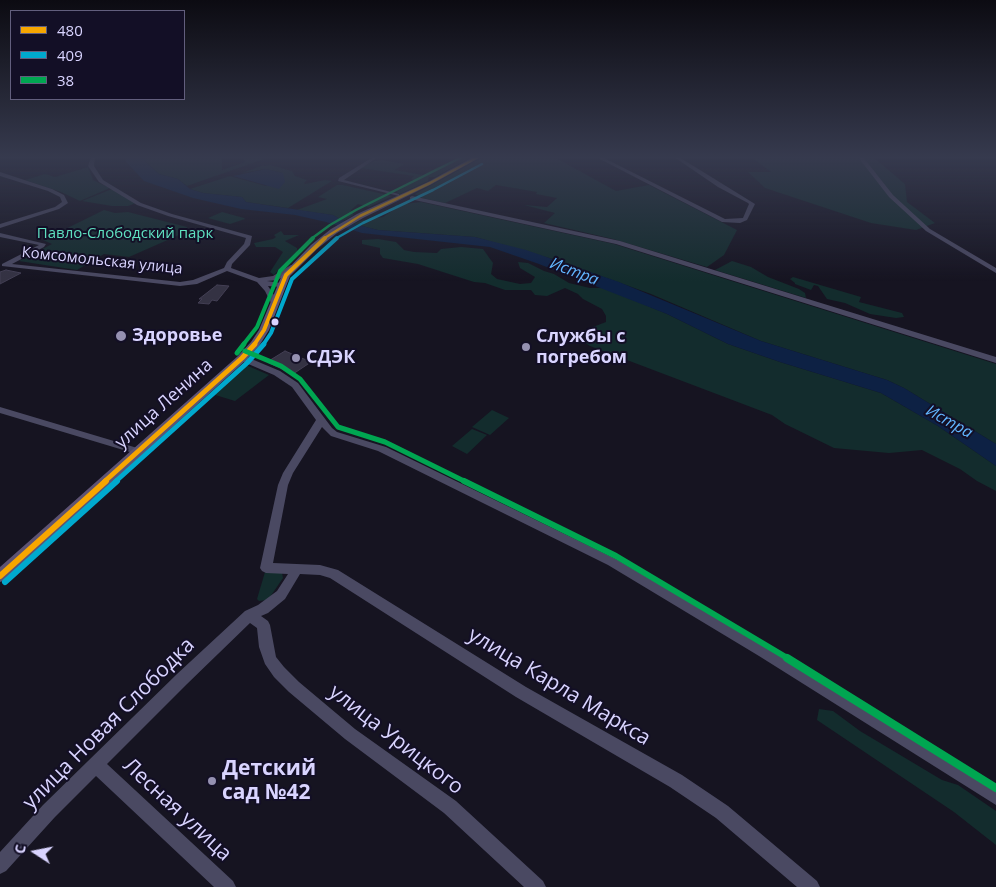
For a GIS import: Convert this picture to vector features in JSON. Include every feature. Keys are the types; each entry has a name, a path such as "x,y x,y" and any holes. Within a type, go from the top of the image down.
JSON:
{"main road":[{"name":"улица Ленина","path":"0,576 140,452 242,358 262,333 281,285 293,266 324,238 348,222 398,198"}],"street":[{"path":"0,226 57,208 65,203 63,198"},
{"path":"130,198 139,204 170,215 250,237 247,245 230,263 227,269 272,285 281,285"},
{"path":"414,198 609,240 996,360"},
{"path":"678,198 724,222 740,222 745,219 752,204 743,198"},
{"path":"894,198 928,230 996,271"},
{"name":"Комсомольская улица","path":"0,235 43,244 2,266"},
{"name":"Комсомольская улица","path":"2,266 180,284 194,282 227,269"},
{"path":"256,278 275,278 293,266"},
{"path":"256,278 268,290 274,301"},
{"path":"242,358 277,373 295,385 329,430 339,437 382,448 612,562 764,652 996,797"},
{"path":"0,410 140,452"},
{"name":"улица Карла Маркса","path":"321,420 288,473 283,485 266,568 296,571 320,570 334,574 521,692 676,781 722,812 810,887"},
{"name":"улица Новая Слободка","path":"0,865 49,811 182,679 250,615 263,609 280,595 296,571"},
{"name":"улица Урицкого","path":"250,615 263,625 270,660 294,687 350,734 450,807 537,887"},
{"name":"Лесная улица","path":"96,765 227,887"}],"green space":[{"path":"89,198 128,198 136,203 128,206 112,206 82,201"},
{"path":"243,198 304,198 288,208 246,202"},
{"path":"324,198 387,198 369,207 358,204 351,210 354,215 343,221 333,215 297,210 327,199"},
{"path":"424,198 455,198 445,203"},
{"path":"557,198 675,198 737,230 724,255 707,267 613,239 544,223 555,213 524,205 547,207"},
{"path":"796,198 907,198 907,202 935,223 916,230 871,223"},
{"path":"421,202 614,244 996,364 996,444 904,388 887,380 761,341 651,294 556,260 475,237 378,230 353,224 383,217 392,211 396,205"},
{"name":"Павло-Слободский парк","path":"104,210 115,213 128,212 187,227 188,231 129,257 104,254 77,270 19,261 52,244 43,240"},
{"path":"222,212 245,219 230,224 208,218"},
{"path":"281,231 284,235 299,235 285,241 297,248 297,251 274,275 270,272 283,252 275,247 256,247 254,243 273,239 276,237 274,235"},
{"path":"378,239 396,242 404,250 414,252 437,253 441,249 461,247 483,249 493,263 491,274 497,279 520,284 531,283 535,277 520,268 518,262 528,263 554,274 569,283 590,288 603,288 615,292 667,314 728,344 881,393 938,426 996,466 996,491 960,469 922,450 889,453 834,448 785,424 772,415 590,346 581,340 577,333 606,322 606,316 602,309 565,288 547,296 535,295 531,290 505,290 485,283 474,282 418,264 383,258 380,254 380,248 362,244 362,240"},
{"path":"732,261 751,267 768,277 799,289 805,293 806,298 715,270"},
{"path":"793,277 861,297 859,302 902,313 904,317 896,318 870,314 845,303 827,299 818,286 814,285 811,290 795,284 790,279"},
{"path":"244,366 269,375 235,401 212,394"},
{"path":"492,410 509,418 490,435 472,427"},
{"path":"472,429 487,435 467,454 452,446"},
{"path":"265,572 282,573 283,578 267,600 259,601 257,599"},
{"path":"819,709 833,711 860,731 942,780 958,785 996,811 996,845 954,812 817,720"}],"water":[{"name":"Истра","path":"195,198 243,198 246,202 333,215 346,222 378,230 475,237 526,250 619,282 761,341 887,380 904,388 996,444 996,466 938,426 881,393 728,344 667,314 490,247 362,233 295,215 241,209"}],"building":[{"path":"6,270 21,273 0,284 0,272"},
{"path":"217,285 229,286 217,301 212,300 209,304 198,303 202,299 199,299"},
{"path":"285,351 311,362 293,374 267,362"}],"transit line":[{"name":"38","path":"237,353 257,327 280,271 309,241 330,225 379,198"},
{"name":"480","path":"0,576 242,358 255,344 264,330 286,275 314,247 334,231 397,198"},
{"name":"409","path":"5,582 261,349 271,333 292,279 319,253 338,237 415,198"},
{"name":"38","path":"245,351 281,366 300,379 338,427 385,442 616,556 768,646 996,788"}],"place":[{"name":"Здоровье","path":"121,336"},
{"name":"Службы с погребом","path":"526,347"},
{"name":"СДЭК","path":"296,358"},
{"name":"Детский сад №42","path":"212,781"}]}
